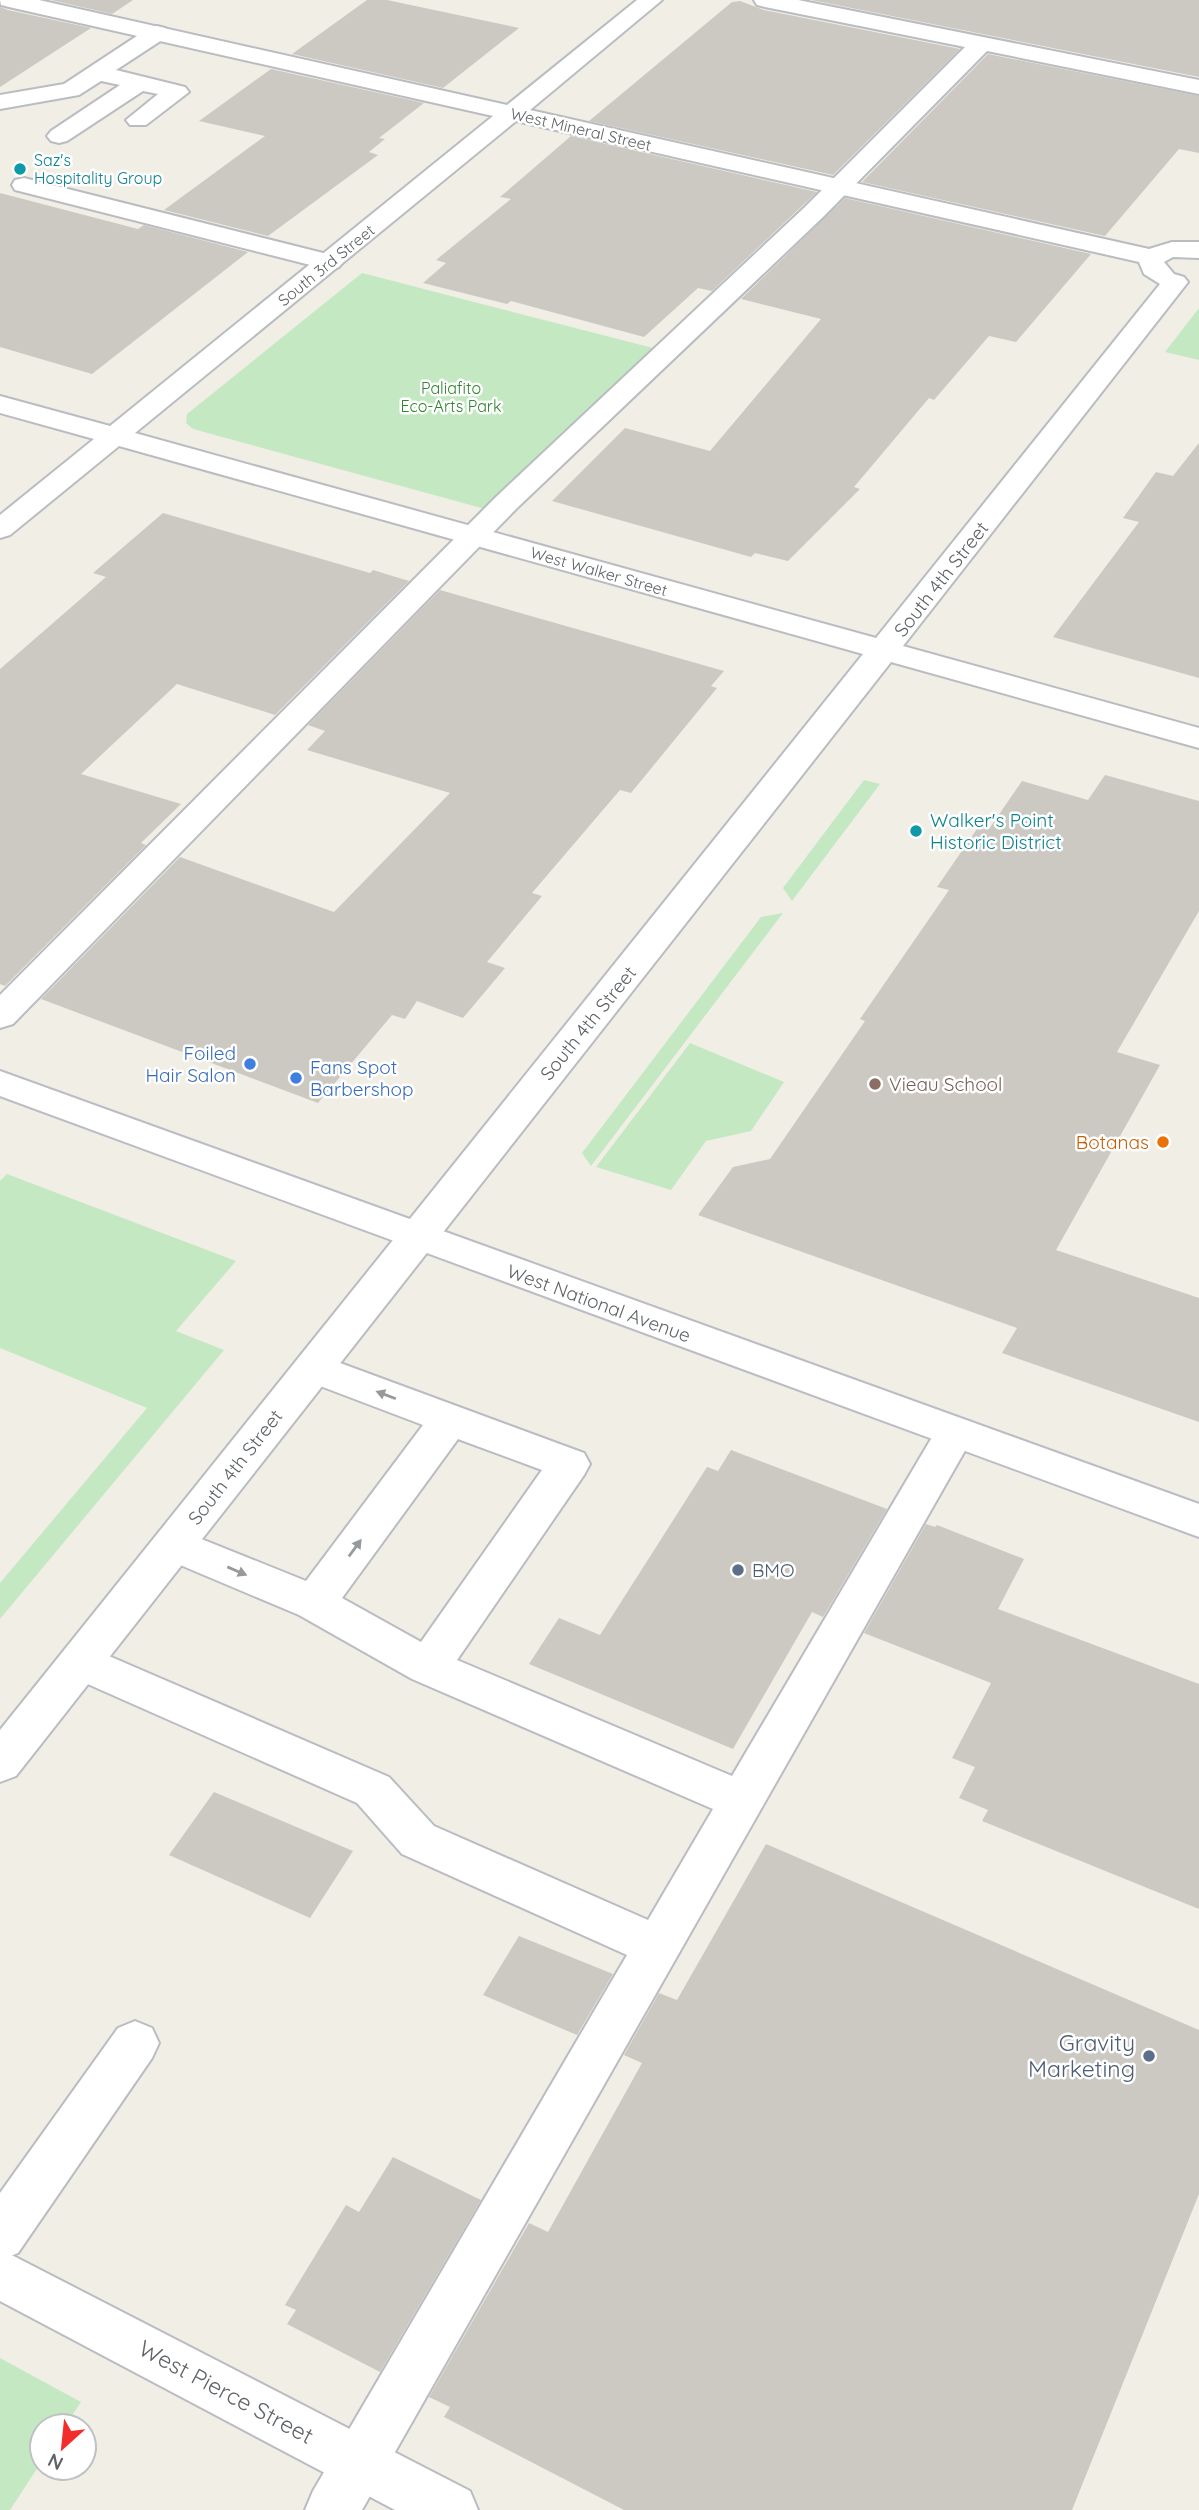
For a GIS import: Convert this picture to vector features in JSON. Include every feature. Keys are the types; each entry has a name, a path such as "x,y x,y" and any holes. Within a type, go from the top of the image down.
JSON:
{"street":[{"name":"West Mineral Street","path":"9,0 838,187 1176,275"},
{"name":"South 3rd Street","path":"0,529 651,0"},
{"path":"765,0 1199,87"},
{"path":"0,102 71,90 157,33"},
{"path":"0,1016 474,536 838,187 982,43"},
{"path":"98,73 177,92 138,120"},
{"path":"60,136 139,83"},
{"path":"24,185 330,262"},
{"path":"1176,275 1176,249 1199,250"},
{"name":"South 4th Street","path":"0,1763 885,651 1176,275"},
{"name":"West Walker Street","path":"0,404 1199,738"},
{"name":"West National Avenue","path":"0,1083 1199,1521"},
{"path":"313,1368 569,1464 428,1667"},
{"path":"314,1603 450,1419"},
{"path":"332,2510 955,1433"},
{"path":"174,1544 314,1603 428,1667 743,1801"},
{"path":"80,1662 373,1790 418,1839 659,1947"},
{"path":"0,2236 135,2043"},
{"name":"West Pierce Street","path":"0,2274 451,2510"}],"green space":[{"name":"Paliafito Eco-Arts Park","path":"362,273 653,348 485,509 193,429 186,423 187,414"},
{"path":"1199,308 1199,360 1165,352"},
{"path":"864,780 880,784 792,901 783,888"},
{"path":"783,913 591,1166 582,1153 761,917"},
{"path":"690,1043 784,1082 751,1131 706,1141 671,1190 596,1167"},
{"path":"7,1174 236,1261 176,1331 224,1350 0,1619 0,1583 147,1408 0,1348 0,1181"},
{"path":"0,2358 81,2402 74,2412 28,2412 28,2482 10,2510 0,2510"}],"building":[{"path":"51,0 133,0 112,14"},
{"path":"367,0 387,0 519,28 443,88 292,54"},
{"path":"811,0 1199,0 1199,77"},
{"path":"740,1 764,10 960,49 833,175 589,121 732,2"},
{"path":"0,7 8,10 91,28 0,87"},
{"path":"988,54 1199,96 1199,153 1179,149 1105,236 862,182"},
{"path":"271,69 424,103 379,138 385,139 369,152 378,155 268,236 164,210 265,136 199,121"},
{"path":"571,136 817,192 712,291 698,288 644,337 511,301 507,304 423,283 446,263 436,260 511,199 500,197"},
{"path":"0,193 138,229 144,225 248,252 92,374 0,347"},
{"path":"845,198 1091,254 1016,342 989,336 934,400 929,398 854,487 860,489 788,561 755,553 751,557 552,501 625,428 710,451 821,319 741,299"},
{"path":"1199,443 1199,678 1053,637 1139,522 1123,518 1156,472 1173,476"},
{"path":"163,513 370,573 373,570 409,581 275,715 177,684 81,774 181,804 141,843 146,845 5,986 0,984 0,669 106,577 93,573"},
{"path":"440,590 724,671 711,686 717,688 631,793 620,790 532,893 542,896 487,962 505,968 463,1018 417,1001 405,1019 392,1015 318,1103 41,999 180,857 334,912 450,793 307,750 325,731 308,725"},
{"path":"1105,775 1199,801 1199,911 1117,1052 1160,1065 1056,1250 1199,1298 1199,1422 1002,1353 1017,1328 698,1215 733,1167 770,1159 865,1021 860,1019 949,890 937,887 979,826 989,829 1022,781 1088,800"},
{"name":"BMO","path":"731,1450 887,1509 823,1617 812,1612 733,1749 529,1664 559,1618 600,1635 707,1467 718,1471"},
{"path":"926,1524 935,1527 937,1525 1024,1559 998,1609 1199,1684 1199,1909 982,1821 988,1810 959,1798 975,1767 952,1758 991,1683 864,1633"},
{"path":"214,1792 353,1851 310,1918 169,1855"},
{"path":"766,1844 1199,2030 1199,2194 1072,2510 624,2510 444,2417 450,2407 429,2397 529,2223 548,2232 642,2063 624,2055 659,1993 677,2000"},
{"path":"519,1936 613,1974 577,2035 483,1995"},
{"path":"393,2157 481,2200 380,2372 287,2324 296,2310 285,2305 346,2205 359,2212"}],"place":[{"name":"Saz's Hospitality Group","path":"20,169"},
{"name":"Walker's Point Historic District","path":"916,831"},
{"name":"Foiled Hair Salon","path":"250,1064"},
{"name":"Fans Spot Barbershop","path":"296,1078"},
{"name":"Vieau School","path":"875,1084"},
{"name":"Botanas","path":"1163,1142"},
{"name":"BMO","path":"738,1570"},
{"name":"Gravity Marketing","path":"1149,2056"}]}
